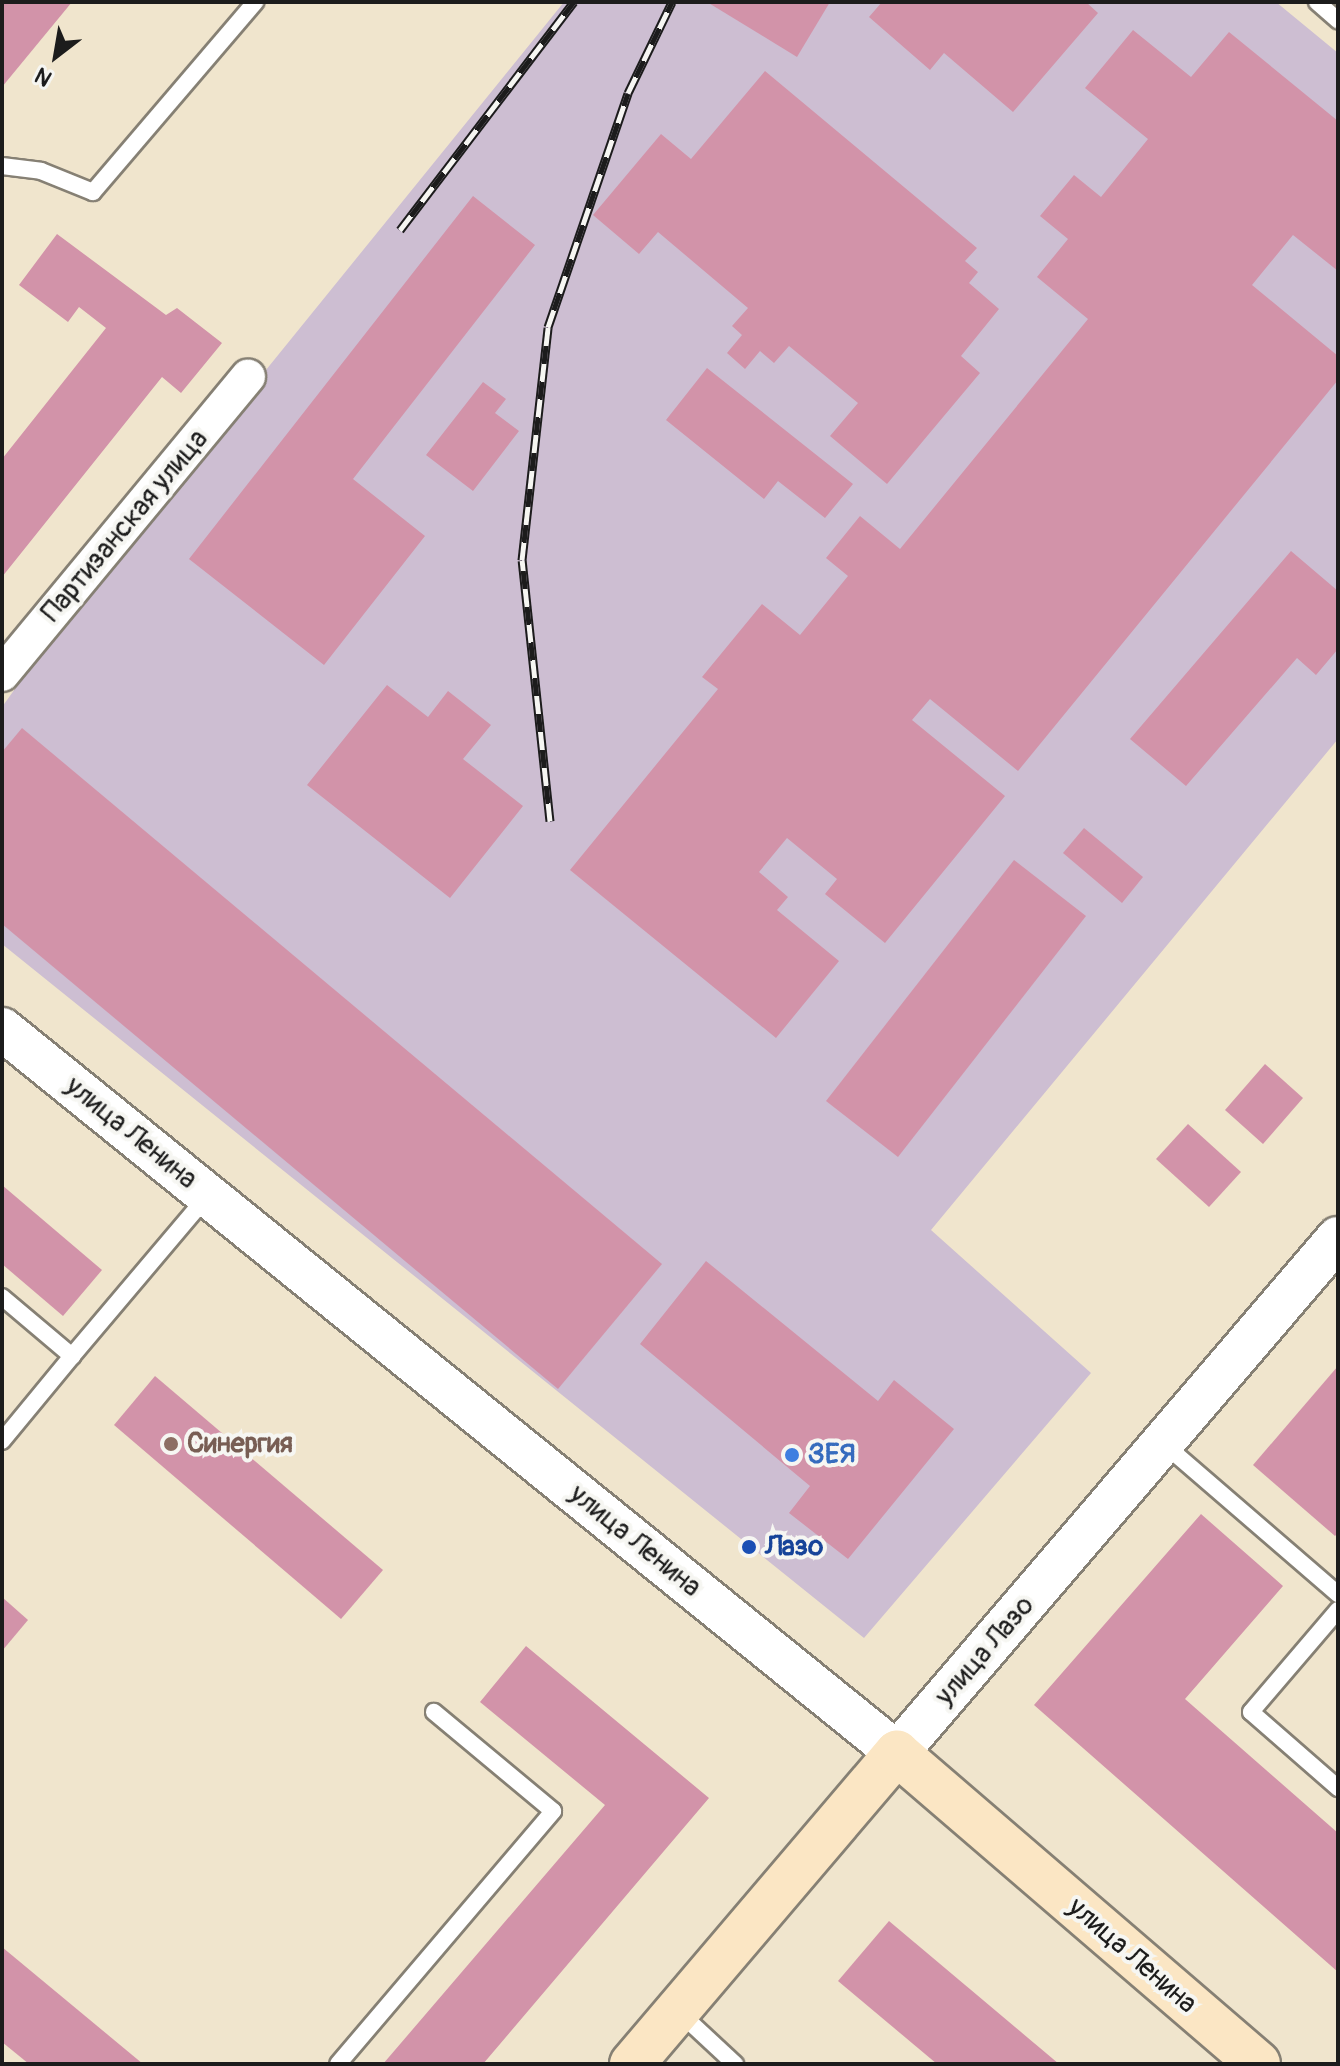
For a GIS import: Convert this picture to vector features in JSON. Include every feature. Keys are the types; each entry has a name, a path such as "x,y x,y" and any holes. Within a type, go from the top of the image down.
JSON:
{"main road":[{"name":"улица Лазо","path":"632,2064 897,1753"},
{"name":"улица Ленина","path":"897,1753 1258,2064"}],"street":[{"name":"Партизанская улица","path":"2,674 248,377"},
{"name":"улица Ленина","path":"2,1029 897,1753"},
{"name":"улица Лазо","path":"897,1753 1338,1238"}],"lane":[{"path":"2,166 41,171 93,192 255,2"},
{"path":"1317,2 1338,20"},
{"path":"2,1441 208,1195"},
{"path":"2,1297 72,1356"},
{"path":"1163,1443 1338,1594"},
{"path":"1338,1610 1251,1712 1338,1788"},
{"path":"338,2064 553,1811 434,1712"},
{"path":"678,2011 735,2064"}],"shaded area":[{"path":"564,2 1276,2 1338,53 1338,739 931,1230 1091,1373 864,1638 2,944 2,707 70,612"}],"building":[{"path":"2,2 72,2 2,87"},
{"path":"707,2 830,2 797,57"},
{"path":"882,2 1086,2 1098,13 1013,112 944,53 930,70 869,17"},
{"path":"1133,30 1191,77 1229,32 1338,121 1338,271 1293,235 1252,285 1338,356 1338,380 1018,771 930,699 912,720 1005,796 885,943 825,894 837,879 787,838 759,872 788,897 777,910 839,961 776,1038 570,870 718,689 702,677 762,604 800,635 848,576 826,558 860,516 900,549 1088,319 1037,277 1068,239 1040,216 1074,175 1101,197 1148,139 1085,88"},
{"path":"765,71 977,248 965,261 978,272 969,283 999,309 961,356 980,373 887,484 830,436 858,403 789,346 774,363 760,351 745,369 727,353 742,335 732,326 748,308 658,232 639,254 593,215 661,134 691,159"},
{"path":"473,196 535,245 353,479 425,536 324,665 189,559"},
{"path":"57,234 166,315 177,308 222,343 181,393 162,377 2,577 2,459 106,328 79,307 68,322 19,285"},
{"path":"707,368 853,484 825,518 778,481 764,499 666,420"},
{"path":"483,382 506,399 495,413 519,431 473,491 426,455"},
{"path":"1291,551 1338,591 1338,649 1316,675 1297,658 1186,786 1130,739"},
{"path":"387,685 428,717 448,691 491,725 463,759 523,806 450,898 307,785"},
{"path":"22,728 662,1264 558,1389 2,924 2,752"},
{"path":"1084,828 1143,877 1122,903 1063,853"},
{"path":"1014,860 1086,916 898,1157 826,1101"},
{"path":"1265,1064 1303,1098 1263,1144 1225,1110"},
{"path":"1188,1124 1241,1172 1209,1207 1156,1159"},
{"path":"2,1185 102,1270 63,1316 2,1264"},
{"path":"706,1261 878,1401 894,1380 954,1429 848,1559 789,1513 810,1486 640,1344"},
{"path":"1338,1366 1338,1533 1335,1536 1253,1465"},
{"path":"155,1376 383,1570 341,1619 114,1425"},
{"path":"1201,1514 1283,1586 1185,1699 1338,1833 1338,1972 1034,1705"},
{"path":"2,1597 28,1620 2,1651"},
{"path":"526,1646 709,1798 483,2064 383,2064 605,1805 480,1702"},
{"path":"889,1921 1059,2064 937,2064 838,1981"},
{"path":"2,1947 143,2064 29,2064 2,2042"}],"railway":[{"path":"400,230 574,2"},
{"path":"550,821 522,560 548,327 628,93 672,2"}],"place":[{"name":"Синергия","path":"171,1444"},
{"name":"ЗЕЯ","path":"792,1455"},
{"name":"Лазо","path":"749,1547"}]}
